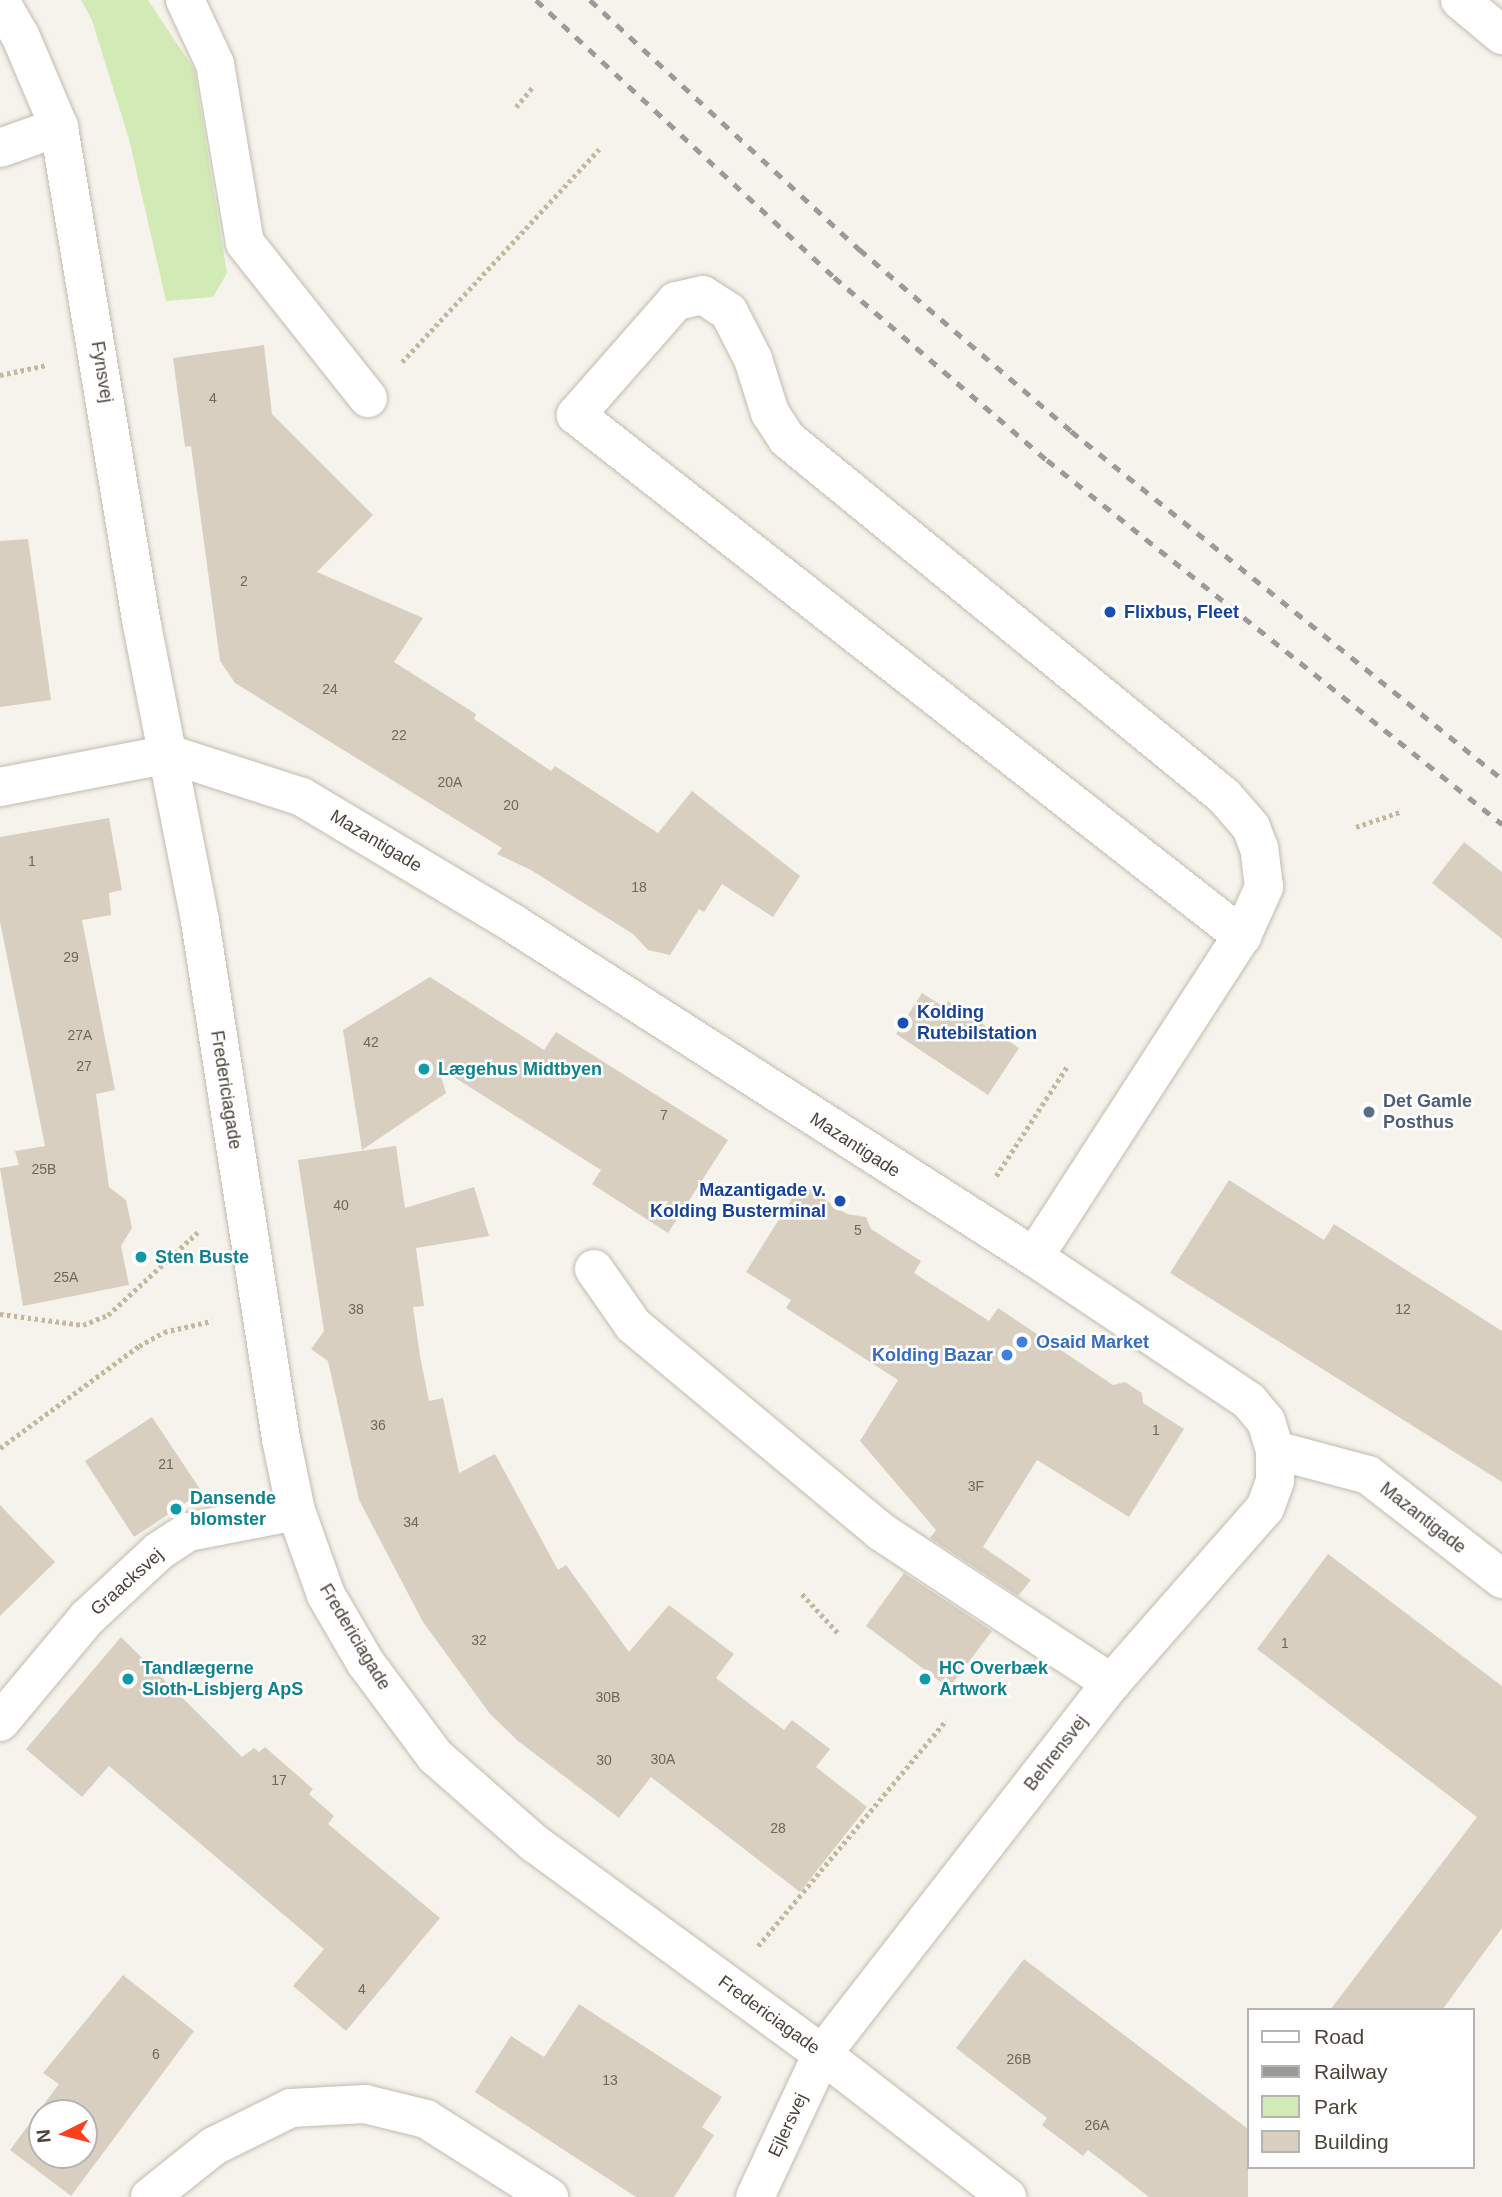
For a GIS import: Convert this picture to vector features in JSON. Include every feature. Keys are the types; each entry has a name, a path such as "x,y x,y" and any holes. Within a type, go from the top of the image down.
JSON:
{"street":[{"path":"185,0 215,64 245,243 368,398"},
{"path":"1460,0 1502,35"},
{"name":"Fynsvej","path":"0,1 20,34 59,127 142,625 169,754"},
{"path":"0,148 59,127"},
{"path":"1034,1257 1242,936 1264,887 1259,848 1238,810 787,439 770,413 741,332 716,301 703,295 676,301 576,415 1242,936"},
{"path":"0,787 169,754"},
{"name":"Fredericiagade","path":"169,754 296,1511 326,1595 365,1662 435,1756 534,1843 822,2054 1007,2197"},
{"name":"Mazantigade","path":"169,754 302,797 511,922 969,1218 1034,1257 1249,1401 1266,1421 1275,1450 1368,1475 1502,1579"},
{"path":"594,1269 633,1325 880,1531 1111,1683"},
{"name":"Behrensvej","path":"822,2054 1111,1683 1265,1507 1275,1481 1275,1450"},
{"name":"Graacksvej","path":"0,1722 87,1618 159,1550 188,1532 296,1511"},
{"name":"Ejlersvej","path":"755,2197 822,2054"},
{"path":"150,2197 214,2146 291,2108 365,2104 426,2119 549,2197"}],"path":[{"path":"516,107 532,88"},
{"path":"368,398 599,149"},
{"path":"1356,827 1401,812"},
{"path":"969,1218 1068,1065"},
{"path":"0,1314 83,1325 108,1315 136,1293 177,1248 244,1198"},
{"path":"0,1448 164,1332 261,1311"},
{"path":"802,1594 839,1634"},
{"path":"726,1984 946,1720"}],"green space":[{"path":"81,0 148,0 194,69 227,273 213,297 166,301 130,143 92,20"}],"building":[{"path":"264,345 272,414 373,515 317,572 423,618 394,662 476,714 474,719 551,771 555,766 658,833 692,791 800,876 773,917 722,884 704,912 699,909 670,955 648,950 633,934 531,870 497,854 502,848 235,683 220,661 191,446 185,447 173,358"},
{"path":"28,539 51,700 0,707 0,541"},
{"path":"109,818 122,890 109,893 111,915 82,920 115,1090 96,1094 109,1187 126,1200 132,1228 121,1246 129,1285 23,1306 0,1168 19,1165 15,1151 45,1146 0,922 0,837"},
{"path":"1464,842 1502,872 1502,939 1432,883"},
{"path":"430,977 544,1050 556,1032 728,1140 668,1233 592,1184 601,1170 438,1067 446,1093 362,1150 343,1030"},
{"path":"922,993 944,1007 948,1001 1019,1048 988,1095 896,1034"},
{"path":"396,1146 405,1208 474,1187 489,1236 416,1248 424,1306 413,1307 420,1356 429,1401 443,1398 459,1473 495,1454 558,1570 566,1565 629,1652 669,1605 734,1654 716,1678 784,1730 792,1720 830,1749 816,1767 867,1807 800,1892 651,1777 619,1818 518,1741 490,1714 423,1622 359,1500 328,1361 311,1349 324,1331 298,1160"},
{"path":"1229,1180 1324,1240 1334,1224 1502,1331 1502,1482 1170,1273"},
{"path":"801,1184 847,1214 866,1217 871,1229 921,1261 914,1273 989,1321 998,1308 1113,1385 1125,1382 1142,1393 1143,1403 1184,1429 1129,1517 1037,1460 983,1547 1031,1580 1018,1596 930,1538 936,1530 860,1441 898,1380 786,1308 791,1300 746,1272"},
{"path":"152,1417 202,1492 134,1537 85,1461"},
{"path":"0,1505 55,1562 0,1616"},
{"path":"1328,1554 1502,1686 1502,1928 1443,2008 1332,2008 1477,1817 1257,1649"},
{"path":"904,1573 992,1631 949,1688 866,1626"},
{"path":"121,1637 242,1757 254,1748 259,1752 265,1747 313,1789 309,1794 334,1816 328,1824 440,1918 346,2031 293,1986 324,1949 109,1766 82,1797 26,1749"},
{"path":"1024,1959 1246,2127 1248,2197 1149,2197 1088,2150 1083,2156 1042,2125 1047,2118 956,2048"},
{"path":"123,1975 194,2031 98,2160 98,2099 48,2099 59,2084 43,2073"},
{"path":"579,2004 722,2097 702,2127 714,2135 674,2197 636,2197 475,2092 511,2036 544,2057"},
{"path":"28,2126 28,2164 10,2150"},
{"path":"35,2169 91,2169 71,2196"}],"railway":[{"path":"536,0 834,277 1047,460 1502,824"},
{"path":"590,0 859,249 1071,431 1502,779"}],"place":[{"name":"Flixbus, Fleet","path":"1110,612"},
{"name":"Kolding Rutebilstation","path":"903,1023"},
{"name":"Lægehus Midtbyen","path":"424,1069"},
{"name":"Det Gamle Posthus","path":"1369,1112"},
{"name":"Mazantigade v. Kolding Busterminal","path":"840,1201"},
{"name":"Sten Buste","path":"141,1257"},
{"name":"Osaid Market","path":"1022,1342"},
{"name":"Kolding Bazar","path":"1007,1355"},
{"name":"Dansende blomster","path":"176,1509"},
{"name":"Tandlægerne Sloth-Lisbjerg ApS","path":"128,1679"},
{"name":"HC Overbæk Artwork","path":"925,1679"}]}
